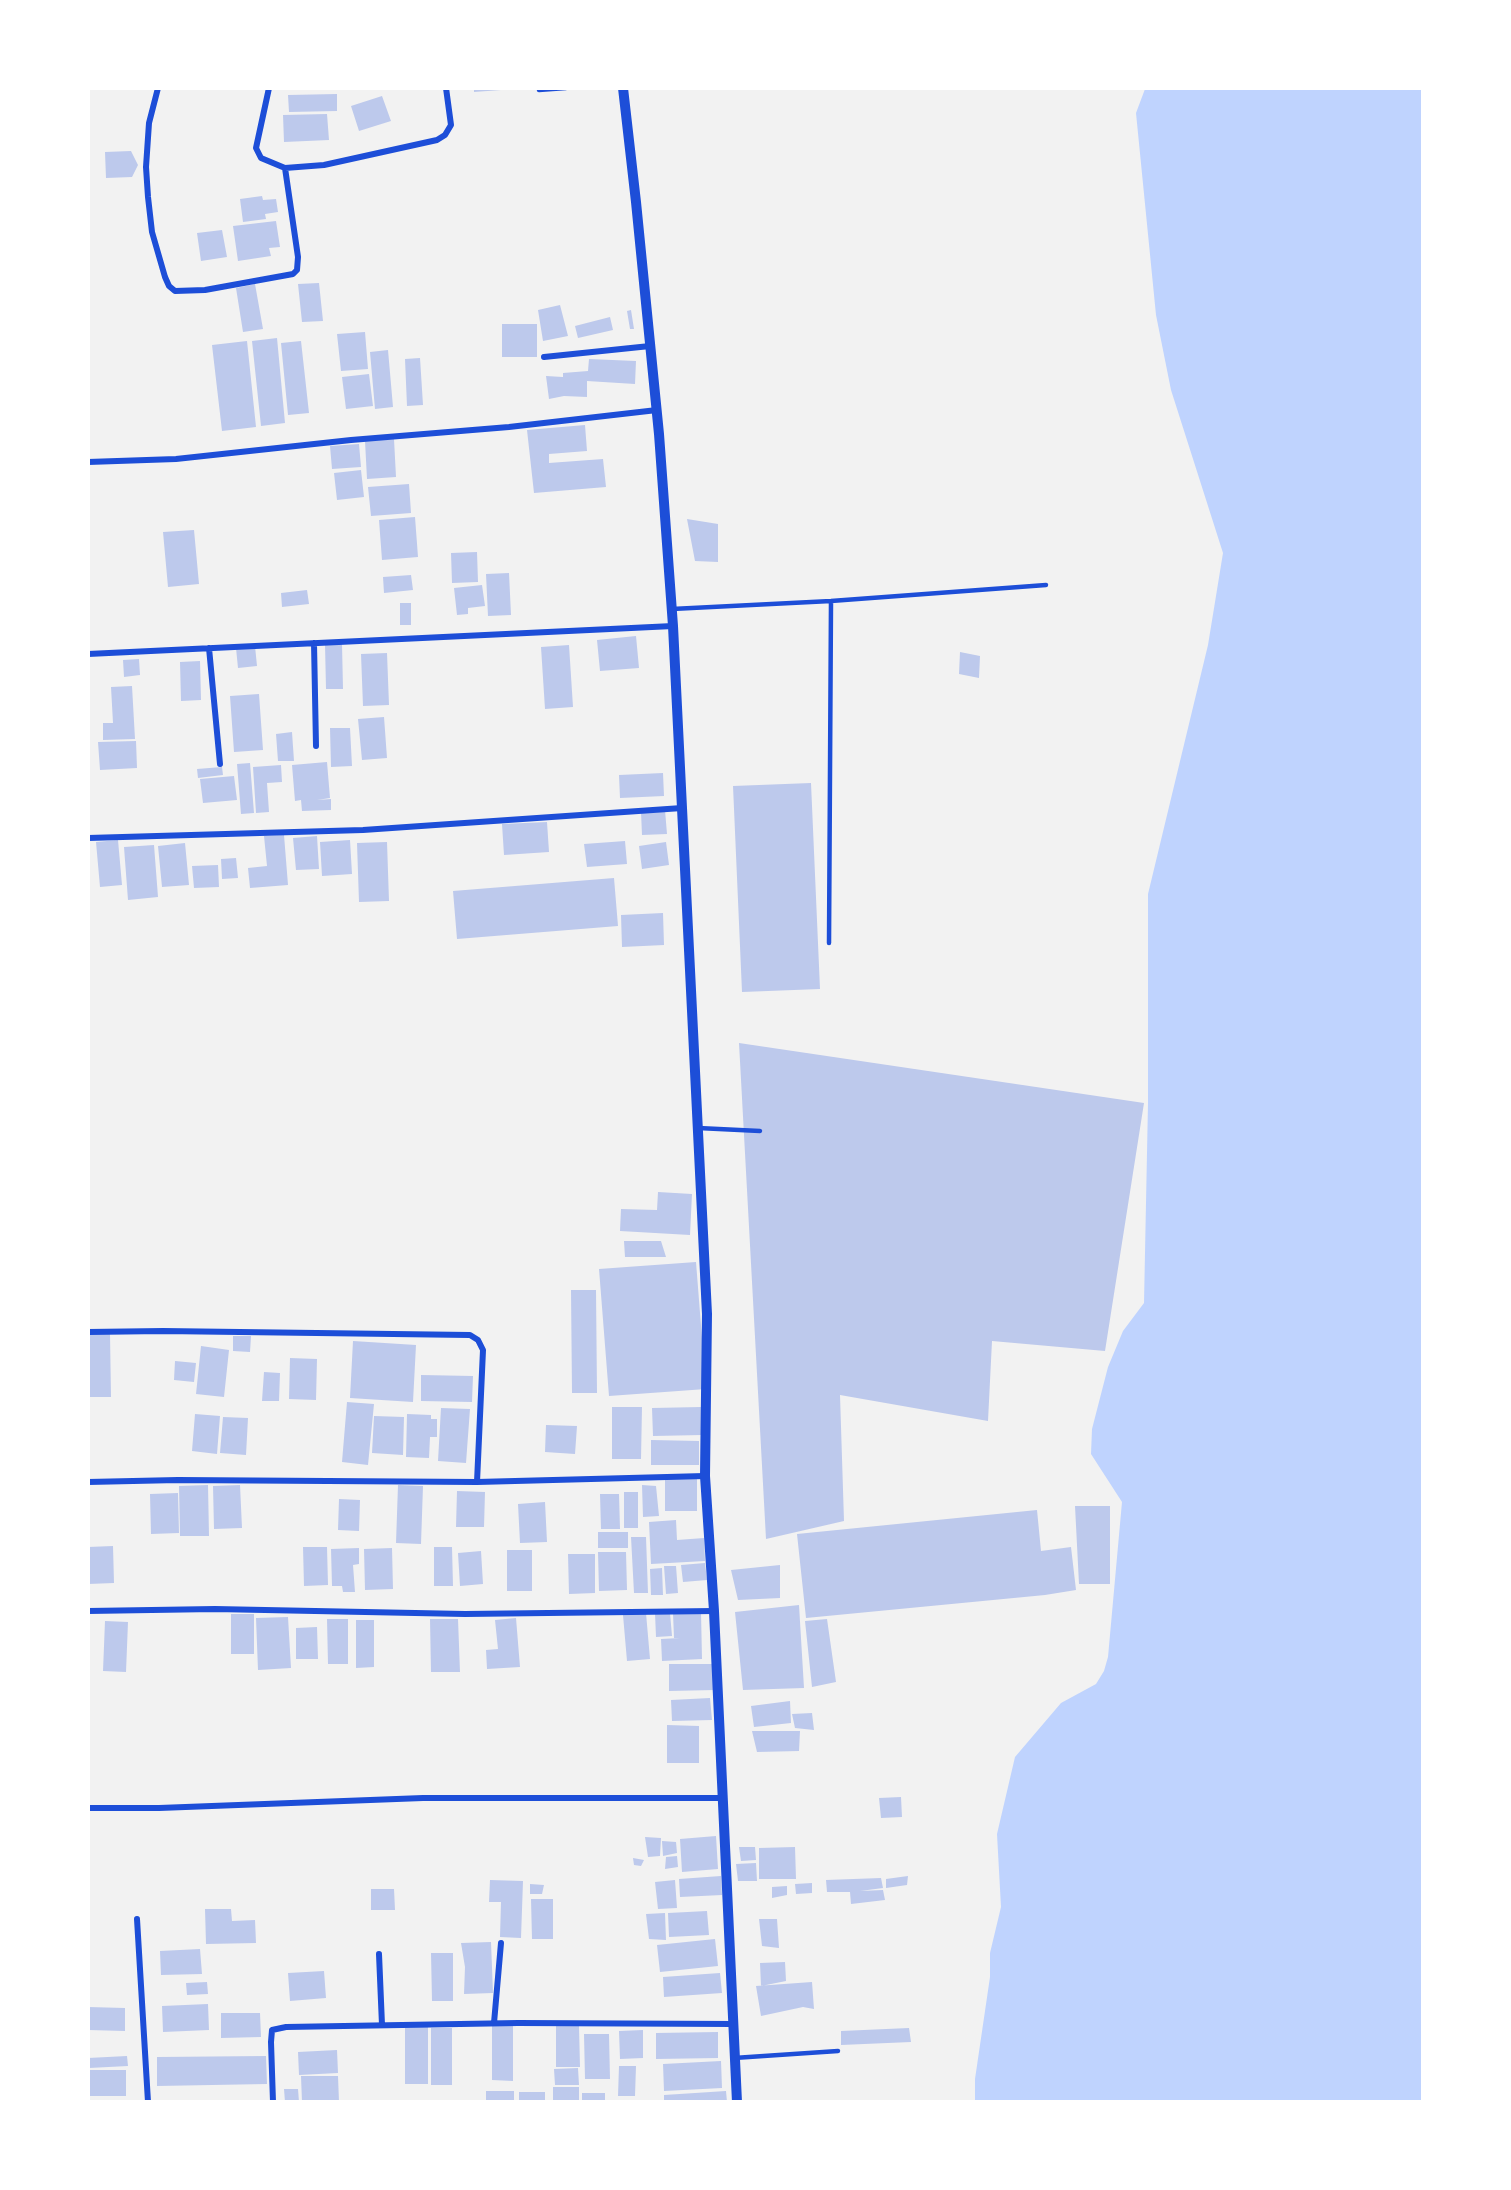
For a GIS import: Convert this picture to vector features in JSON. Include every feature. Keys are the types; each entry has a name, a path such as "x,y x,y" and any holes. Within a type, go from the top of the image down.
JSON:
{"street":[{"path":"158,88 149,123 146,167 148,196 153,232 165,278 175,291 195,291 293,274 297,270 298,257 285,168"},
{"path":"269,88 256,148 261,158 285,168 324,165 437,140 445,135 451,125 446,88"},
{"path":"622,88 657,410 673,626 707,1314 705,1476 714,1611 737,2102"},
{"path":"544,357 650,346"},
{"path":"88,462 176,459 351,440 509,427 657,410"},
{"path":"88,654 673,626"},
{"path":"314,644 316,746"},
{"path":"209,648 220,764"},
{"path":"88,838 363,830 682,808"},
{"path":"88,1332 470,1335 478,1340 483,1350 477,1482"},
{"path":"88,1482 178,1480 477,1482 705,1476"},
{"path":"88,1611 215,1609 465,1614 714,1611"},
{"path":"88,1808 159,1808 423,1797 723,1798"},
{"path":"137,1919 148,2102"},
{"path":"494,2023 501,1943"},
{"path":"379,1954 382,2025"},
{"path":"273,2102 272,2030 285,2027 494,2023 732,2024"}],"lane":[{"path":"539,90 566,88"},
{"path":"672,609 831,601 1046,585"},
{"path":"829,943 831,601"},
{"path":"698,1128 760,1131"},
{"path":"734,2058 838,2051"}],"water":[{"path":"1145,89 1422,89 1422,2101 975,2101 975,2079 990,1977 990,1953 1001,1907 997,1834 1015,1757 1061,1703 1096,1684 1104,1671 1108,1657 1122,1502 1091,1454 1092,1429 1108,1367 1123,1331 1144,1303 1148,1103 1148,894 1208,645 1223,553 1171,390 1156,315 1136,113"}],"building":[{"path":"474,88 501,88 501,90 474,92"},
{"path":"337,94 337,111 289,112 288,95"},
{"path":"382,96 391,121 359,131 351,106"},
{"path":"327,114 329,140 284,142 283,115"},
{"path":"131,151 138,165 132,177 106,178 105,152"},
{"path":"262,196 263,200 276,199 278,212 265,214 266,219 243,222 240,199"},
{"path":"276,221 280,247 269,248 271,256 238,261 233,226"},
{"path":"222,230 227,257 201,261 197,233"},
{"path":"319,283 323,321 302,322 298,284"},
{"path":"255,284 263,329 243,332 236,288"},
{"path":"560,305 568,336 543,341 538,310"},
{"path":"631,310 634,329 630,329 627,311"},
{"path":"610,317 613,330 578,338 575,326"},
{"path":"502,324 537,324 537,357 502,357"},
{"path":"365,332 368,369 341,371 337,334"},
{"path":"277,338 285,423 261,426 252,341"},
{"path":"247,341 256,427 222,431 212,345"},
{"path":"301,341 309,413 288,415 281,343"},
{"path":"388,350 393,407 375,409 370,352"},
{"path":"420,358 423,405 407,406 405,359"},
{"path":"589,359 636,361 635,384 587,381 587,397 564,396 549,399 546,376 563,377 563,373 588,371"},
{"path":"369,374 373,406 346,409 342,377"},
{"path":"585,425 587,451 549,454 549,463 603,459 606,487 534,493 527,430"},
{"path":"394,439 396,477 367,479 365,441"},
{"path":"359,444 361,467 332,469 330,446"},
{"path":"361,470 364,497 337,500 334,473"},
{"path":"409,484 411,513 371,516 368,487"},
{"path":"415,517 418,557 382,560 379,520"},
{"path":"687,519 718,524 718,562 695,561"},
{"path":"194,530 199,584 168,587 163,532"},
{"path":"477,552 478,582 452,583 451,553"},
{"path":"509,573 511,615 488,616 486,574"},
{"path":"411,575 413,590 384,593 383,577"},
{"path":"482,585 485,606 468,608 468,614 457,615 454,588"},
{"path":"307,590 309,604 282,607 281,593"},
{"path":"400,603 411,603 411,625 400,625"},
{"path":"636,636 639,668 600,671 597,640"},
{"path":"325,644 342,644 343,689 326,689"},
{"path":"569,645 573,707 545,709 541,647"},
{"path":"255,646 257,666 238,668 236,648"},
{"path":"960,652 980,656 979,678 959,674"},
{"path":"387,653 389,705 363,706 361,654"},
{"path":"139,659 140,675 124,677 123,660"},
{"path":"200,661 201,700 181,701 180,662"},
{"path":"132,686 135,739 103,740 103,723 113,723 111,687"},
{"path":"259,694 263,750 234,752 230,696"},
{"path":"384,717 387,758 362,760 358,719"},
{"path":"330,728 350,728 352,766 331,767"},
{"path":"292,732 294,761 278,761 276,734"},
{"path":"136,741 137,768 100,770 98,742"},
{"path":"327,762 330,798 317,800 331,799 331,810 302,811 301,800 295,801 292,765"},
{"path":"250,763 254,813 241,814 237,764"},
{"path":"281,765 282,782 267,783 269,812 256,813 253,767"},
{"path":"222,767 223,775 198,778 197,769"},
{"path":"663,773 664,796 620,798 619,775"},
{"path":"234,776 237,800 203,803 200,779"},
{"path":"811,783 820,989 742,992 733,786"},
{"path":"665,810 667,834 642,835 641,812"},
{"path":"547,822 549,852 504,855 502,824"},
{"path":"284,835 288,885 250,888 248,868 267,866 264,836"},
{"path":"317,836 319,869 296,870 293,838"},
{"path":"118,840 122,885 100,887 96,842"},
{"path":"350,840 352,874 322,876 320,842"},
{"path":"625,841 627,864 587,867 584,844"},
{"path":"387,842 389,901 359,902 357,843"},
{"path":"666,842 669,865 642,869 639,846"},
{"path":"185,843 189,885 162,887 158,846"},
{"path":"154,845 158,897 128,900 124,847"},
{"path":"236,858 238,878 222,879 221,859"},
{"path":"218,865 219,887 194,888 192,866"},
{"path":"614,878 618,926 457,939 453,891"},
{"path":"663,913 664,945 622,947 621,915"},
{"path":"739,1043 1144,1103 1105,1351 992,1341 988,1421 840,1395 844,1521 766,1539"},
{"path":"658,1192 692,1194 690,1235 620,1231 621,1209 657,1210"},
{"path":"624,1241 661,1241 666,1257 625,1257"},
{"path":"696,1262 706,1389 609,1396 599,1269"},
{"path":"571,1290 596,1290 597,1393 572,1393"},
{"path":"88,1334 110,1334 111,1397 88,1397"},
{"path":"233,1336 251,1336 250,1352 233,1351"},
{"path":"353,1341 416,1345 413,1402 350,1398"},
{"path":"201,1346 229,1350 224,1397 196,1394"},
{"path":"290,1358 317,1359 316,1400 289,1399"},
{"path":"175,1361 196,1363 194,1382 174,1380"},
{"path":"264,1372 280,1373 279,1401 262,1401"},
{"path":"421,1375 473,1376 472,1402 421,1401"},
{"path":"347,1402 374,1404 368,1465 342,1462"},
{"path":"612,1407 642,1407 641,1459 612,1459"},
{"path":"701,1407 702,1435 653,1436 652,1408"},
{"path":"441,1408 470,1409 466,1463 438,1461"},
{"path":"195,1414 220,1416 217,1454 192,1451"},
{"path":"407,1414 431,1415 431,1419 437,1419 437,1437 430,1437 429,1458 406,1457"},
{"path":"374,1416 404,1417 403,1455 372,1453"},
{"path":"223,1417 248,1418 246,1455 220,1453"},
{"path":"546,1425 577,1426 575,1454 545,1452"},
{"path":"651,1440 699,1441 699,1465 651,1465"},
{"path":"665,1478 697,1479 697,1511 665,1511"},
{"path":"208,1485 209,1536 180,1536 179,1486"},
{"path":"240,1485 242,1528 214,1529 213,1486"},
{"path":"398,1485 423,1486 421,1544 396,1543"},
{"path":"642,1485 656,1486 659,1516 643,1517"},
{"path":"457,1491 485,1492 484,1527 456,1527"},
{"path":"624,1492 638,1492 638,1528 624,1528"},
{"path":"178,1493 179,1533 151,1534 150,1494"},
{"path":"600,1494 619,1494 620,1529 601,1529"},
{"path":"339,1499 360,1500 359,1531 338,1530"},
{"path":"545,1502 547,1542 520,1543 518,1504"},
{"path":"1075,1506 1110,1506 1110,1584 1079,1584"},
{"path":"1037,1510 1041,1551 1071,1547 1076,1590 806,1618 797,1534"},
{"path":"676,1520 677,1540 704,1538 705,1561 651,1564 649,1522"},
{"path":"598,1532 628,1532 628,1548 598,1548"},
{"path":"631,1537 646,1537 648,1593 634,1593"},
{"path":"113,1546 114,1583 88,1584 88,1547"},
{"path":"303,1547 327,1547 328,1585 304,1586"},
{"path":"434,1547 452,1547 453,1586 434,1586"},
{"path":"359,1548 359,1564 353,1565 355,1592 343,1592 342,1586 332,1586 331,1549"},
{"path":"392,1548 393,1589 365,1590 364,1549"},
{"path":"507,1550 532,1550 532,1591 507,1591"},
{"path":"481,1551 483,1584 460,1586 458,1553"},
{"path":"598,1552 626,1552 627,1590 599,1591"},
{"path":"568,1554 595,1554 595,1593 569,1594"},
{"path":"705,1563 707,1580 683,1582 681,1565"},
{"path":"780,1565 780,1598 738,1600 731,1570"},
{"path":"664,1566 676,1566 678,1593 666,1594"},
{"path":"662,1568 663,1595 651,1595 650,1569"},
{"path":"799,1605 804,1688 743,1690 735,1612"},
{"path":"701,1612 702,1659 662,1661 661,1639 680,1638 674,1638 673,1613"},
{"path":"646,1613 650,1659 627,1661 623,1615"},
{"path":"655,1613 670,1613 672,1636 656,1637"},
{"path":"231,1614 254,1614 254,1654 231,1654"},
{"path":"288,1617 291,1668 258,1670 256,1618"},
{"path":"516,1618 520,1667 487,1669 486,1650 498,1649 495,1620"},
{"path":"327,1619 348,1619 348,1664 328,1664"},
{"path":"430,1619 458,1619 460,1672 431,1672"},
{"path":"827,1619 836,1682 812,1687 805,1621"},
{"path":"356,1620 374,1620 374,1667 356,1668"},
{"path":"105,1621 128,1622 126,1672 103,1671"},
{"path":"317,1627 318,1659 296,1659 296,1628"},
{"path":"669,1664 714,1664 715,1690 669,1691"},
{"path":"710,1698 712,1720 672,1721 671,1700"},
{"path":"790,1701 791,1723 754,1727 751,1706"},
{"path":"812,1713 814,1730 795,1728 792,1714"},
{"path":"667,1725 699,1726 699,1763 667,1763"},
{"path":"752,1731 800,1731 799,1751 757,1752"},
{"path":"901,1797 902,1817 881,1818 879,1798"},
{"path":"716,1836 718,1869 682,1872 680,1839"},
{"path":"645,1837 661,1838 660,1856 648,1857"},
{"path":"662,1841 676,1842 677,1853 663,1856"},
{"path":"739,1847 755,1847 756,1860 741,1861"},
{"path":"795,1847 796,1879 759,1879 759,1848"},
{"path":"677,1856 678,1867 665,1869 666,1857"},
{"path":"633,1858 644,1860 641,1866 634,1865"},
{"path":"756,1863 757,1881 738,1881 736,1864"},
{"path":"721,1876 722,1895 680,1897 679,1879"},
{"path":"908,1876 907,1885 886,1888 886,1879"},
{"path":"881,1878 883,1888 860,1891 883,1890 885,1900 851,1904 850,1892 827,1892 826,1880"},
{"path":"490,1880 523,1881 521,1938 500,1937 501,1902 489,1902"},
{"path":"675,1880 677,1908 658,1909 655,1882"},
{"path":"812,1883 812,1893 796,1894 795,1884"},
{"path":"530,1884 544,1885 542,1894 530,1894"},
{"path":"787,1886 787,1895 772,1898 772,1887"},
{"path":"371,1889 394,1889 395,1910 371,1910"},
{"path":"531,1899 553,1899 553,1939 532,1939"},
{"path":"205,1909 231,1909 232,1921 255,1920 256,1943 206,1944"},
{"path":"707,1911 709,1935 669,1937 668,1913"},
{"path":"665,1913 666,1940 649,1939 646,1914"},
{"path":"759,1919 777,1919 779,1948 762,1946"},
{"path":"715,1939 718,1966 660,1972 657,1945"},
{"path":"491,1942 493,1993 464,1994 465,1967 461,1943"},
{"path":"200,1949 202,1974 161,1975 160,1951"},
{"path":"431,1953 453,1953 453,2001 432,2001"},
{"path":"785,1962 786,1981 761,1986 760,1963"},
{"path":"324,1971 326,1998 290,2001 288,1973"},
{"path":"720,1973 722,1993 664,1997 663,1977"},
{"path":"207,1982 208,1994 187,1995 186,1983"},
{"path":"812,1982 814,2009 803,2007 761,2016 756,1986"},
{"path":"208,2004 209,2030 163,2032 162,2006"},
{"path":"88,2007 125,2008 125,2031 88,2030"},
{"path":"221,2013 260,2013 261,2037 221,2038"},
{"path":"405,2026 428,2026 428,2084 405,2084"},
{"path":"492,2026 513,2026 513,2081 492,2080"},
{"path":"556,2026 579,2026 580,2067 556,2067"},
{"path":"431,2028 452,2028 452,2085 431,2085"},
{"path":"909,2028 911,2042 841,2045 841,2031"},
{"path":"643,2030 643,2058 620,2059 619,2031"},
{"path":"718,2032 718,2058 656,2059 656,2033"},
{"path":"584,2034 609,2034 610,2079 585,2079"},
{"path":"337,2050 338,2073 299,2075 298,2052"},
{"path":"127,2056 128,2066 89,2068 88,2058"},
{"path":"266,2056 267,2084 157,2086 157,2057"},
{"path":"721,2061 722,2088 664,2091 663,2064"},
{"path":"619,2066 636,2066 635,2096 618,2096"},
{"path":"578,2068 579,2085 555,2085 554,2069"},
{"path":"88,2070 126,2070 126,2096 88,2096"},
{"path":"301,2076 338,2076 339,2102 302,2102"},
{"path":"553,2087 579,2087 579,2102 553,2102"},
{"path":"284,2089 298,2089 299,2102 285,2102"},
{"path":"486,2091 514,2091 514,2102 486,2102"},
{"path":"726,2091 727,2102 664,2102 664,2095"},
{"path":"519,2092 545,2092 545,2102 519,2102"},
{"path":"582,2093 605,2093 605,2102 582,2102"}]}
